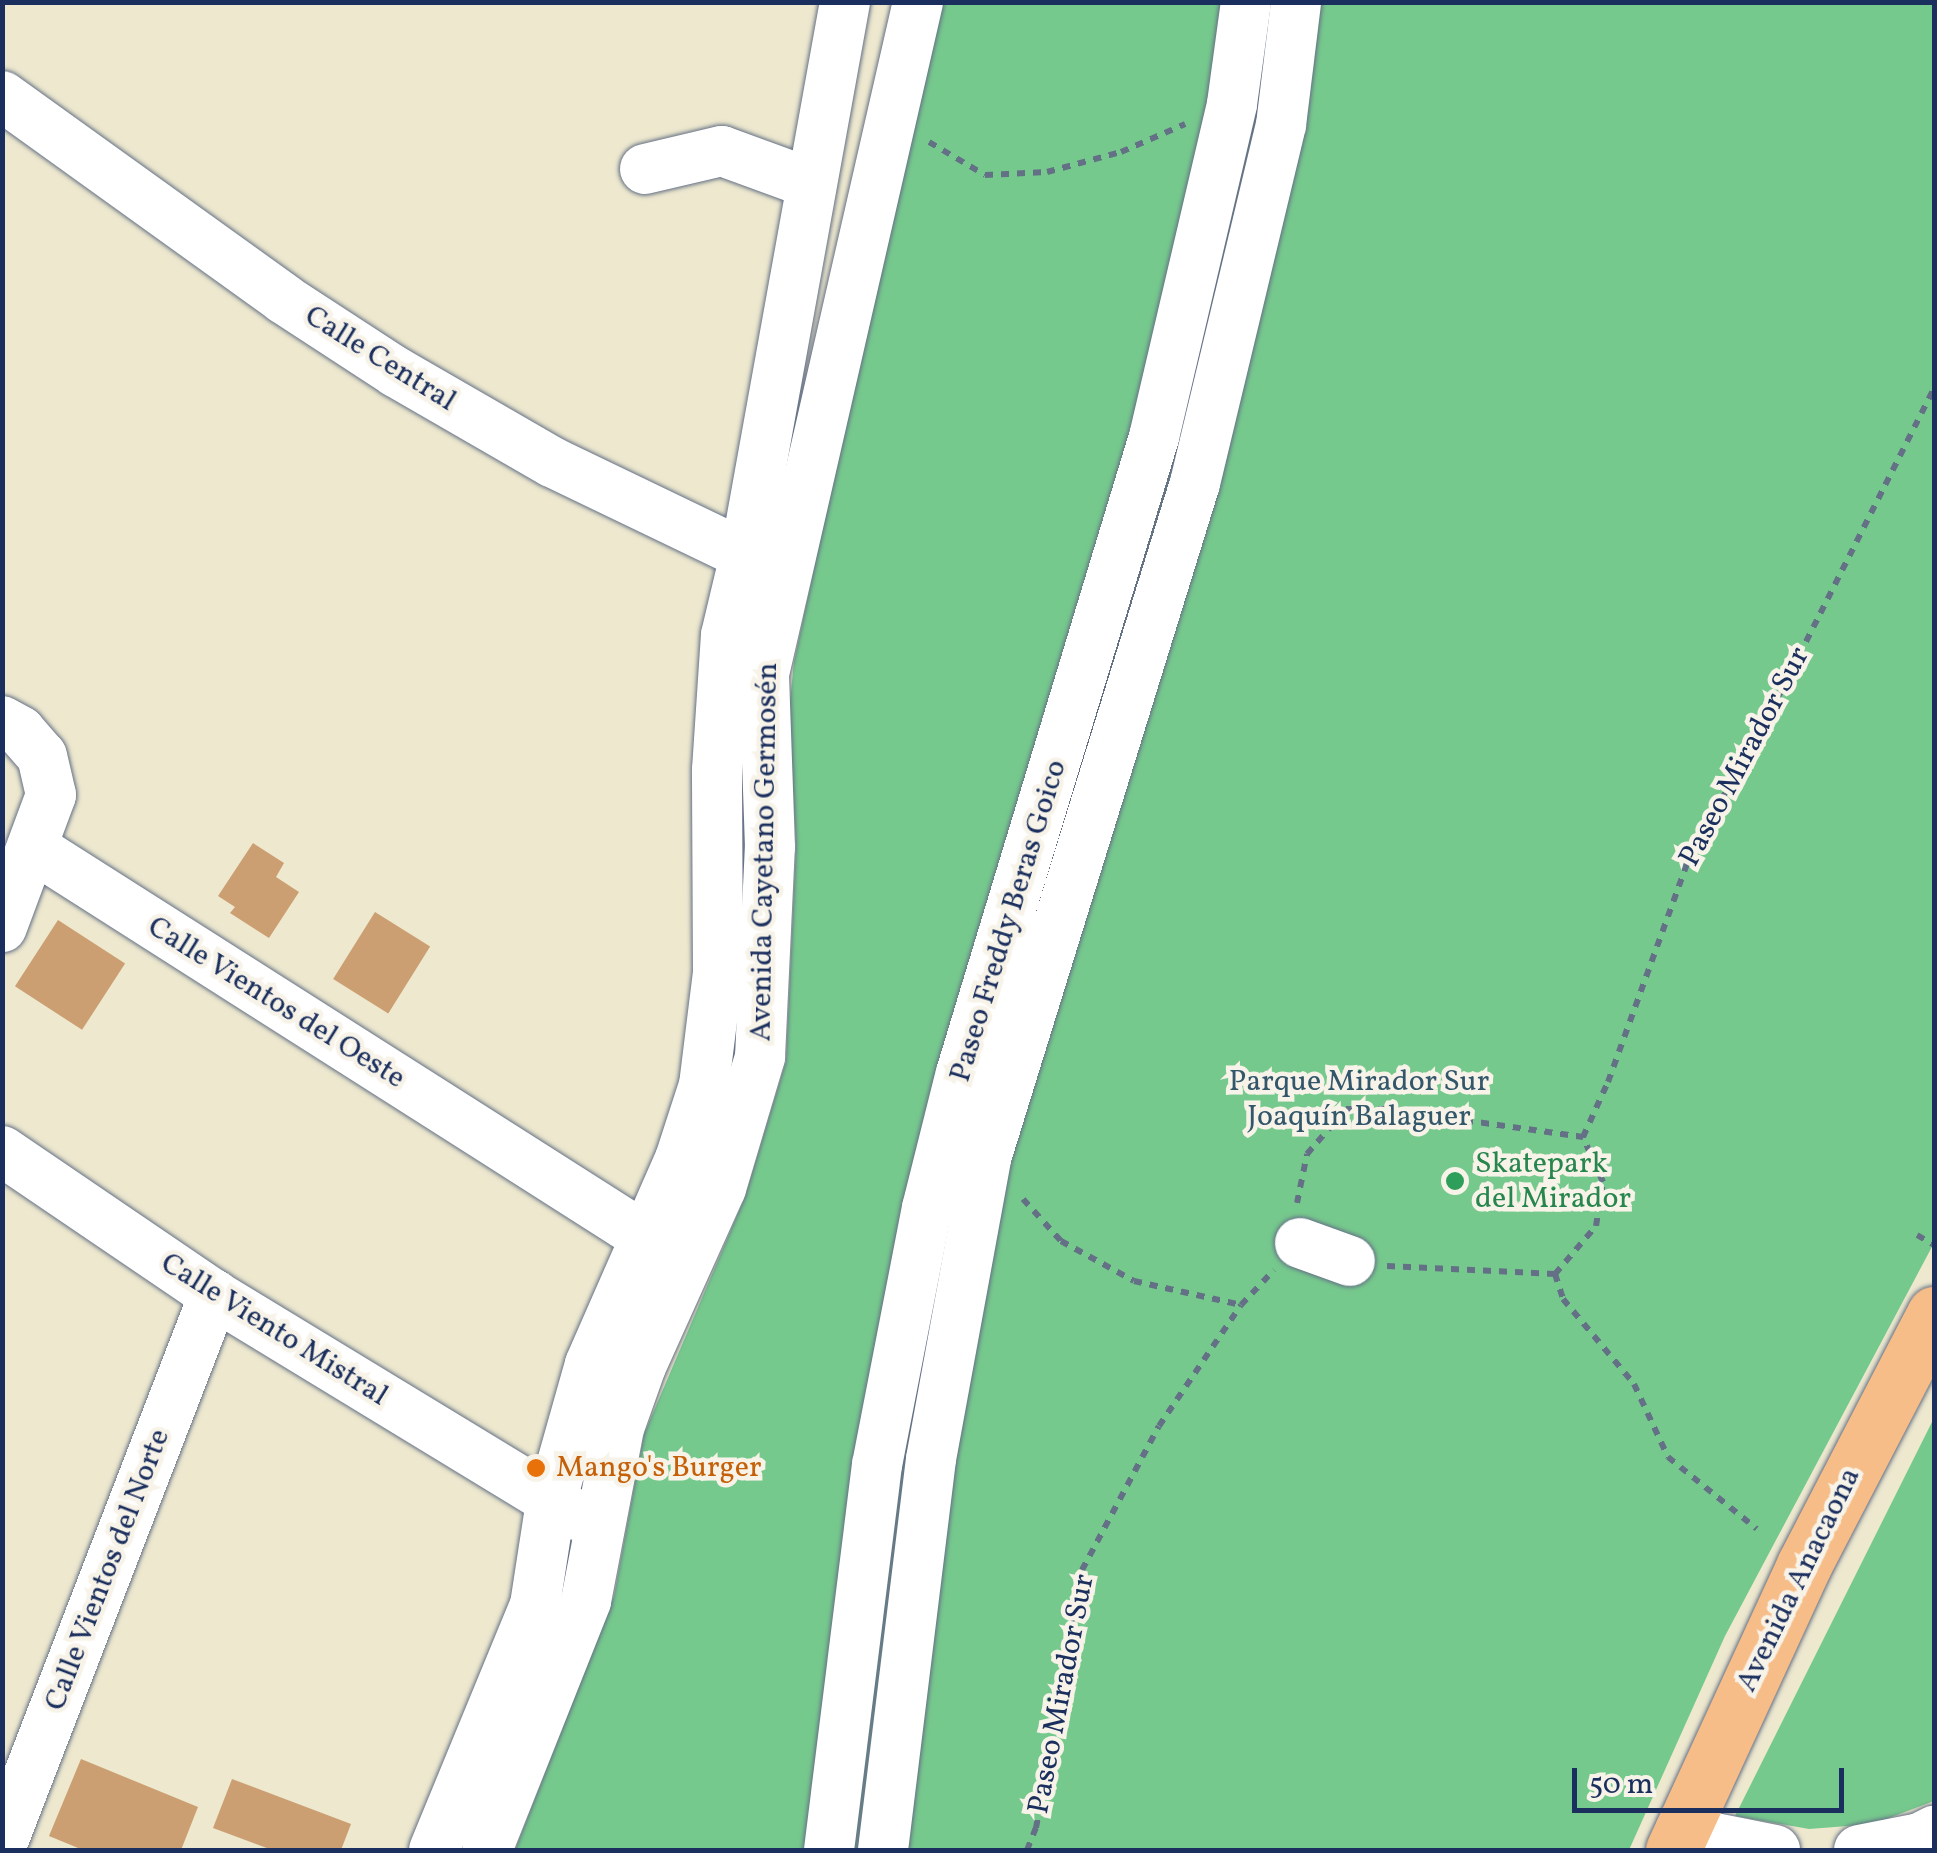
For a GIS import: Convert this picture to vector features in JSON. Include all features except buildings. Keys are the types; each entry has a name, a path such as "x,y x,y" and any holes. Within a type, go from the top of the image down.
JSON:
{"main road":[{"name":"Avenida Anacaona","path":"1676,1841 1804,1565 1934,1314"}],"street":[{"name":"Avenida Cayetano Germosén","path":"487,1850 586,1601 620,1428 642,1366 721,1188 760,1057 770,847 764,674 767,561 810,183 845,2"},
{"name":"Avenida Cayetano Germosén","path":"434,1850 536,1605 551,1502 590,1364 680,1159 704,1085 711,1042 720,906 717,770 726,635 767,561 918,2"},
{"name":"Paseo Freddy Beras Goico","path":"830,1850 877,1465 927,1208 980,1012 1154,437 1232,104 1246,2"},
{"name":"Paseo Freddy Beras Goico","path":"883,1850 931,1458 988,1155 1195,483 1281,126 1296,2"},
{"name":"Calle Central","path":"2,96 284,299 396,372 552,462 767,561"},
{"path":"646,169 722,152 810,183"},
{"path":"2,721 20,731 42,756 52,795 2,927"},
{"name":"Calle Vientos del Oeste","path":"34,849 645,1236"},
{"path":"980,1012 1028,1024"},
{"name":"Calle Viento Mistral","path":"2,1151 214,1295 551,1502 600,1526"},
{"path":"1300,1242 1350,1261"},
{"name":"Calle Vientos del Norte","path":"2,1844 214,1295"},
{"path":"1859,1850 1920,1838 1934,1831"},
{"path":"1676,1841 1775,1850"}],"path":[{"path":"888,120 985,175 1047,172 1122,152 1232,104"},
{"name":"Paseo Mirador Sur","path":"1582,1137 1608,1082 1690,856 1770,713 1934,389"},
{"path":"1300,1242 1297,1198 1307,1154 1346,1109 1386,1109 1582,1137 1603,1182 1596,1226 1555,1274"},
{"path":"1017,1193 1062,1241 1134,1280 1240,1305"},
{"path":"1917,1235 1934,1245"},
{"name":"Paseo Mirador Sur","path":"1027,1850 1036,1828 1082,1570 1159,1426 1240,1305 1300,1242"},
{"path":"1350,1261 1404,1269 1555,1274"},
{"path":"1555,1274 1563,1299 1634,1384 1668,1457 1757,1528"}],"green space":[{"name":"Parque Mirador Sur Joaquín Balaguer","path":"935,3 1934,3 1934,1243 1725,1636 1629,1850 515,1850 614,1596 644,1434 745,1197 786,1061 796,846 789,711 794,662"},
{"path":"1934,1418 1934,1801 1873,1824 1809,1829 1735,1816"}],"place":[{"name":"Skatepark del Mirador","path":"1455,1181"},
{"name":"Mango's Burger","path":"536,1468"}]}
